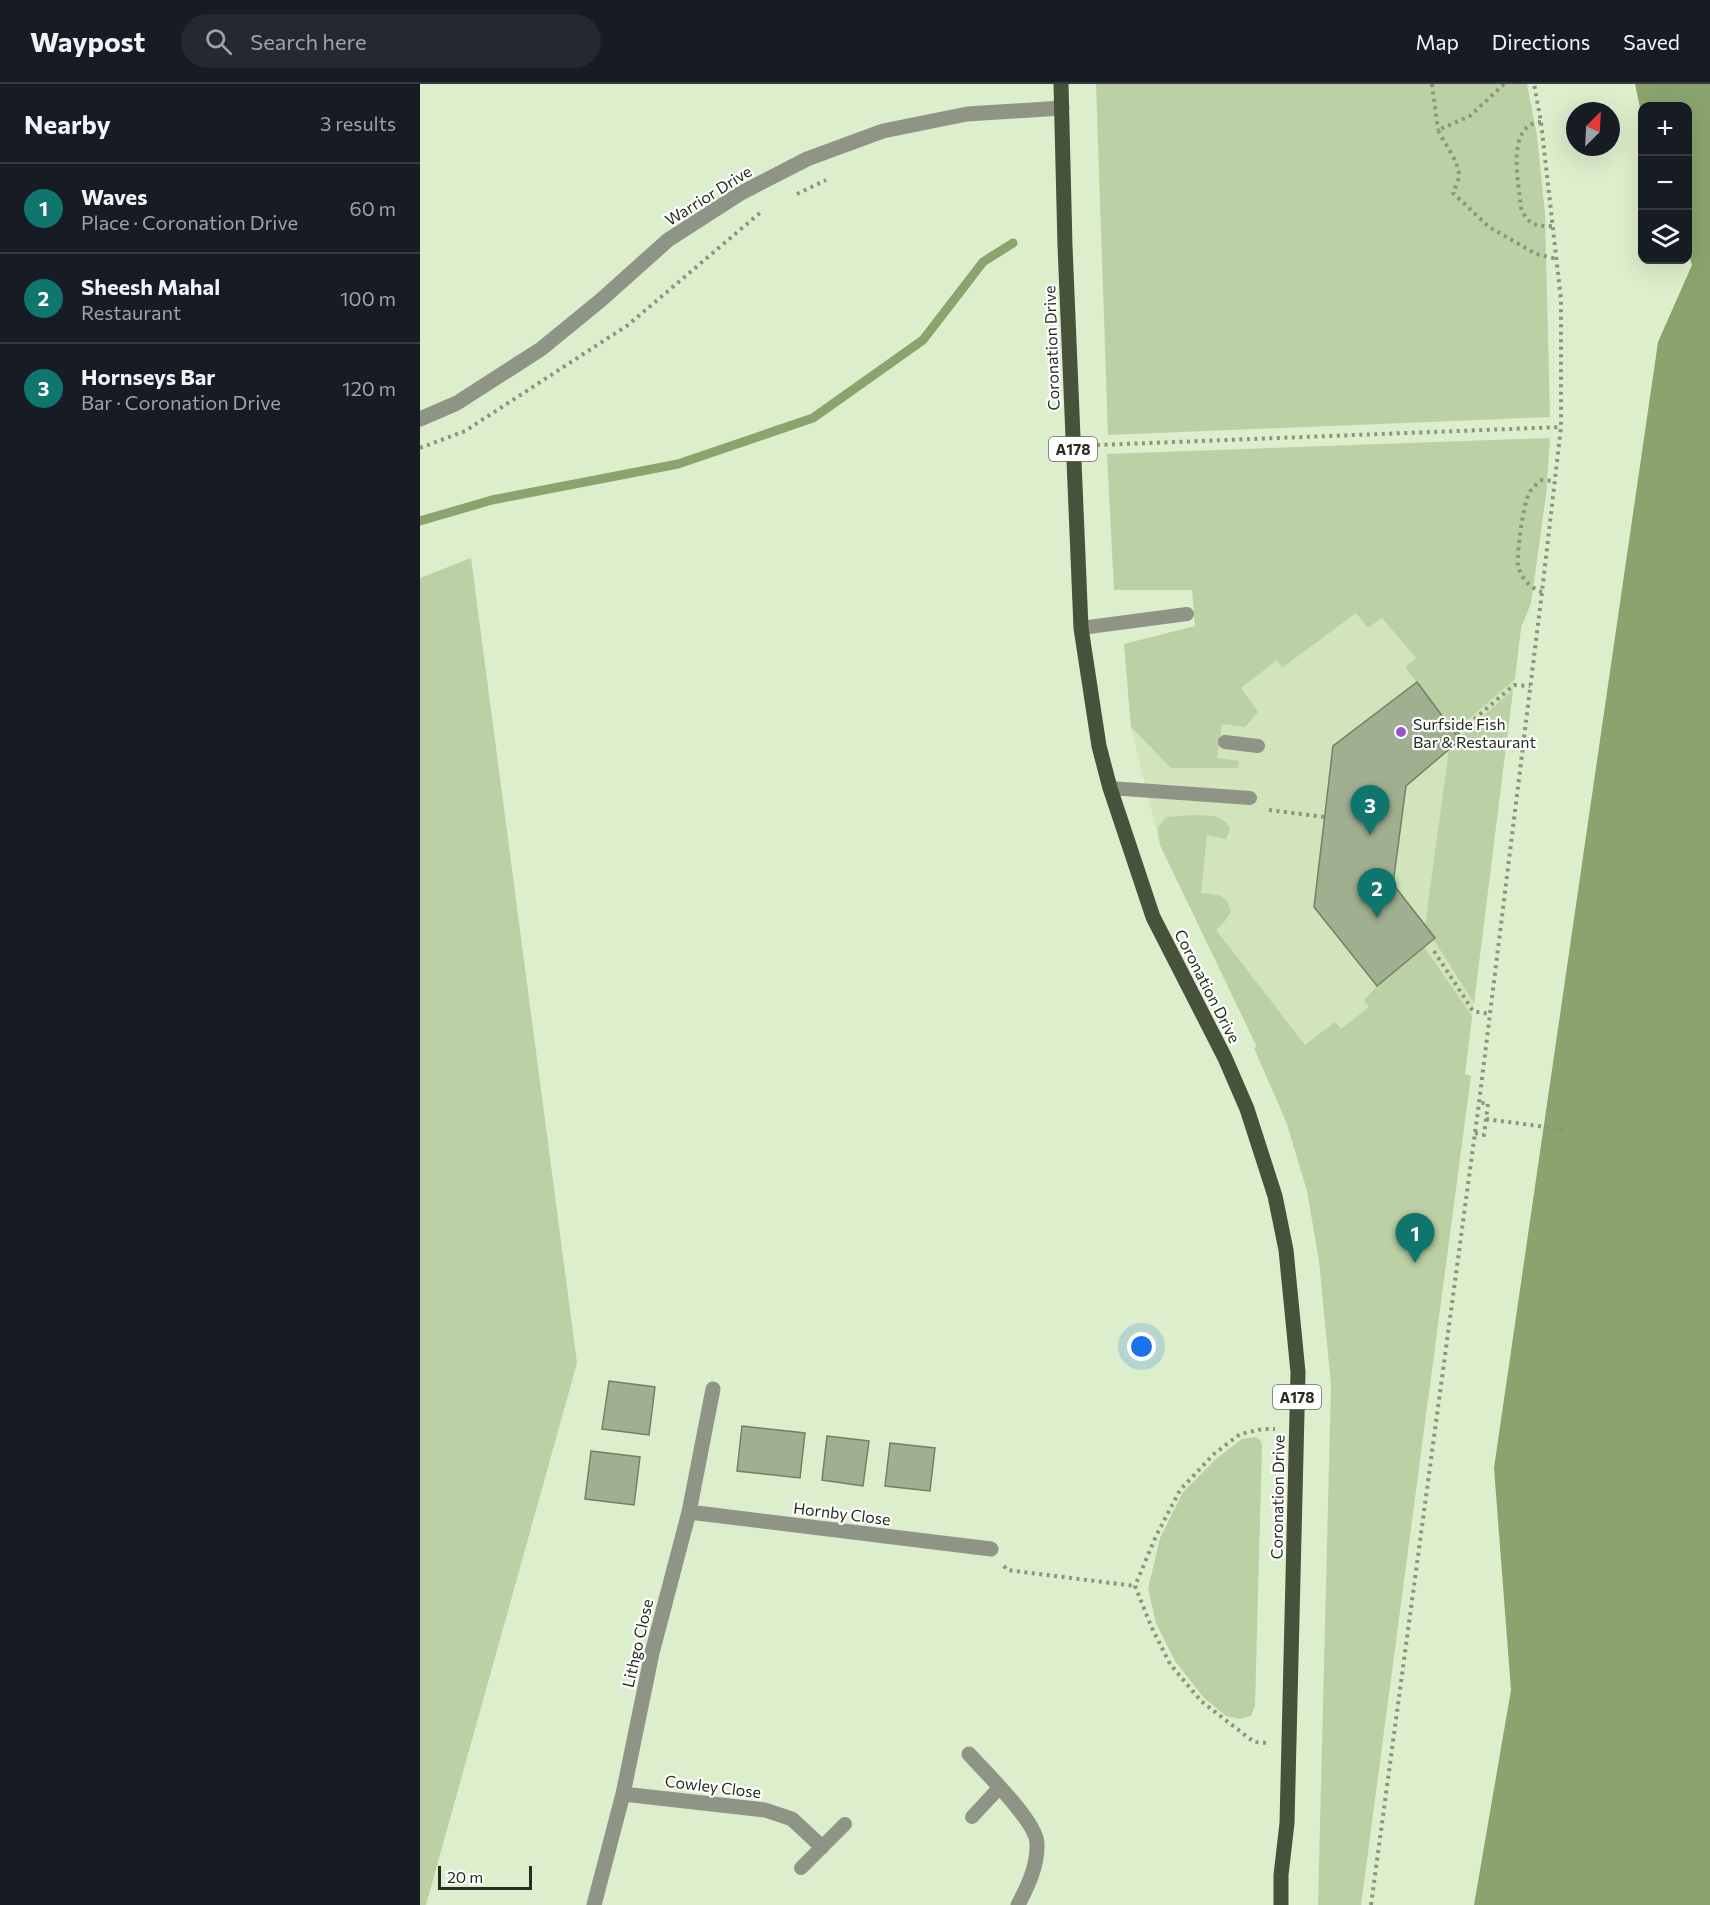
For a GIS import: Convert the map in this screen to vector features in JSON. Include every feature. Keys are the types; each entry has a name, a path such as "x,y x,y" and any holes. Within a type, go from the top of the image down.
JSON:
{"main road":[{"name":"Coronation Drive","path":"1061,84 1081,628 1099,746 1110,788 1153,918 1225,1058 1247,1109 1275,1196 1286,1250 1298,1372 1287,1823 1281,1875 1281,1905"}],"street":[{"name":"Warrior Drive","path":"420,418 457,403 541,349 601,300 668,240 741,193 807,159 883,131 935,120 966,114 1062,108"},
{"name":"Lithgo Close","path":"594,1905 623,1794 652,1653 689,1512 713,1389"},
{"name":"Hornby Close","path":"689,1512 991,1549"},
{"path":"969,1754 1025,1816 1037,1841 1033,1873 1018,1905"},
{"name":"Cowley Close","path":"623,1794 765,1810 792,1819 822,1847"}],"lane":[{"path":"1081,628 1187,614"},
{"path":"1225,742 1258,746"},
{"path":"1110,788 1250,798"},
{"path":"972,1817 999,1788"},
{"path":"801,1868 845,1824"}],"path":[{"path":"1432,84 1438,130 1444,145 1457,164 1460,176 1453,193 1489,227 1536,254 1557,259"},
{"path":"1438,130 1470,116 1504,84"},
{"path":"1371,1905 1479,1102 1561,427 1561,300 1541,122 1534,84"},
{"path":"1541,122 1532,123 1520,135 1517,149 1521,208 1525,217 1533,225 1553,226"},
{"path":"792,196 832,177"},
{"path":"420,448 465,431 628,325 762,211"},
{"path":"1073,446 1561,427"},
{"path":"1542,591 1534,590 1527,583 1518,566 1523,519 1529,492 1542,480 1554,481"},
{"path":"1456,734 1514,685 1530,686"},
{"path":"1259,809 1325,817"},
{"path":"1434,951 1473,1011 1489,1014"},
{"path":"1475,1133 1484,1134 1486,1119 1488,1103 1479,1102"},
{"path":"1486,1119 1568,1130"},
{"path":"1289,1744 1254,1742 1201,1701 1170,1664 1135,1586 1156,1536 1180,1490 1214,1454 1240,1434 1263,1429 1297,1428"},
{"path":"991,1549 1007,1570 1135,1586"}],"shaded area":[{"path":"1096,84 1527,84 1537,136 1545,214 1550,417 1108,435"},
{"path":"1635,84 1710,84 1710,1905 1474,1905 1511,1690 1494,1468 1658,342 1692,265 1692,102 1639,102"},
{"path":"1550,438 1546,495 1531,603 1521,628 1515,679 1454,732 1405,667 1416,658 1382,618 1368,628 1356,613 1282,668 1277,660 1241,688 1258,712 1245,727 1222,724 1217,758 1239,761 1238,768 1171,768 1131,727 1124,644 1195,626 1192,590 1114,590 1107,454"},
{"path":"471,558 577,1363 426,1905 420,1905 420,578"},
{"path":"1304,598 1521,628 1465,1074 1257,1047 1160,845 1131,727 1124,644"},
{"path":"1513,690 1474,1003 1425,926 1449,749 1458,738"},
{"path":"1193,815 1219,818 1224,820 1230,829 1226,839 1207,835 1201,893 1224,898 1231,911 1216,930 1305,1045 1335,1022 1341,1029 1369,1007 1364,1000 1377,986 1424,947 1472,1016 1465,1074 1471,1076 1361,1905 1318,1905 1331,1385 1319,1261 1307,1191 1287,1124 1254,1048 1257,1047 1160,845 1158,828 1166,817"},
{"path":"1256,1437 1261,1441 1262,1447 1255,1706 1251,1716 1240,1719 1226,1716 1204,1698 1175,1661 1156,1623 1148,1589 1160,1538 1183,1492 1217,1458 1242,1439"}],"building":[{"path":"1417,682 1460,740 1406,786 1393,884 1435,938 1377,986 1314,907 1333,746"},
{"path":"609,1381 655,1387 649,1435 602,1429"},
{"path":"742,1426 805,1433 800,1478 737,1471"},
{"path":"827,1436 869,1441 863,1486 822,1480"},
{"path":"890,1443 935,1448 930,1491 885,1486"},
{"path":"591,1451 640,1457 634,1505 585,1499"}],"waterway":[{"path":"420,521 492,500 678,464 813,418 923,340 983,262 1013,243"}],"place":[{"name":"Surfside Fish Bar & Restaurant","path":"1401,732"},
{"name":"Hornseys Bar","path":"1370,835"},
{"name":"Sheesh Mahal","path":"1377,918"},
{"name":"Waves","path":"1415,1263"}]}
